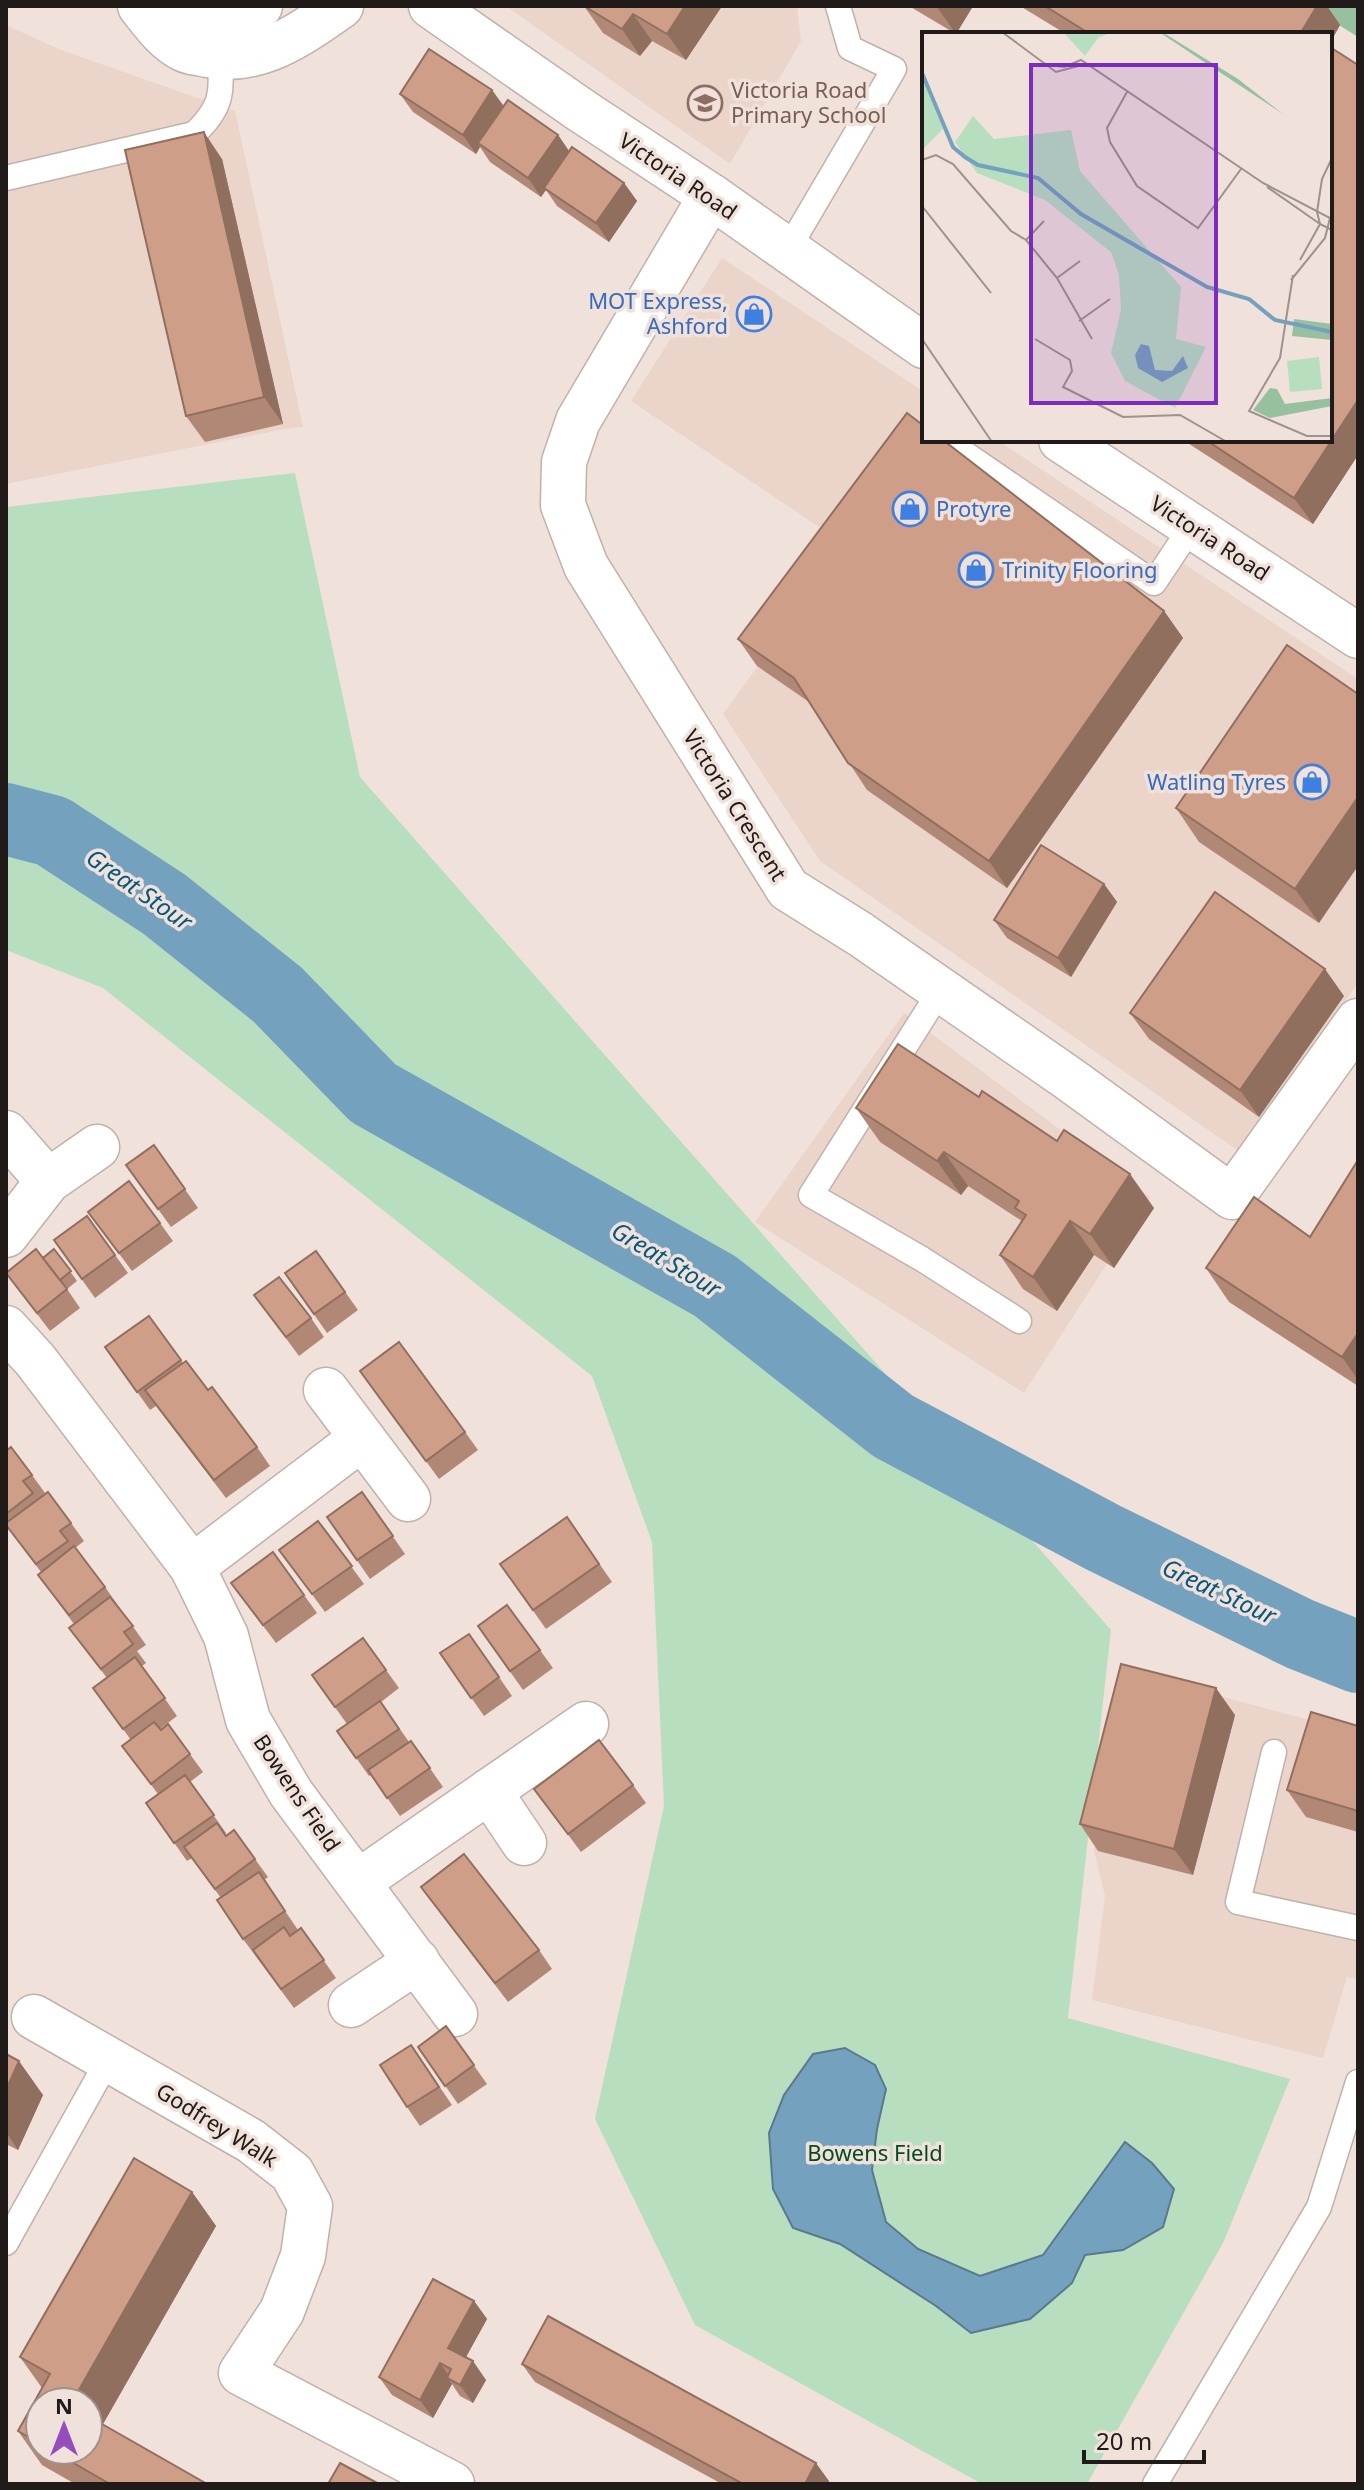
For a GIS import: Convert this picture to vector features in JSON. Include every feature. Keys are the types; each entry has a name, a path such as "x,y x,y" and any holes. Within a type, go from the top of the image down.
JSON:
{"street":[{"path":"140,6 161,32 184,50 217,37 260,6"},
{"path":"155,6 184,16 217,37 255,55 280,45 341,6"},
{"name":"Victoria Road","path":"431,6 711,196 922,345"},
{"name":"Victoria Crescent","path":"711,196 578,421 564,462 563,505 586,566 788,889 860,934 1068,1078 1232,1197 1358,1021"},
{"name":"Victoria Road","path":"1064,442 1358,636"},
{"path":"6,1133 48,1181"},
{"path":"6,1235 48,1181 97,1147"},
{"name":"Bowens Field","path":"6,1328 36,1361 192,1567 226,1636 248,1720 291,1793 455,2014"},
{"path":"326,1390 408,1499"},
{"path":"192,1567 362,1438"},
{"path":"358,1882 586,1724"},
{"path":"489,1791 524,1843"},
{"path":"351,2005 417,1961"},
{"name":"Godfrey Walk","path":"34,2017 251,2141 292,2173 310,2206 303,2256 282,2311 241,2373 452,2484"}],"lane":[{"path":"787,251 894,69 850,48 838,6"},
{"path":"6,178 194,134 212,117 221,96 217,37"},
{"path":"948,442 1154,583 1192,526"},
{"path":"940,991 811,1195 922,1259 1019,1321"},
{"path":"1274,1752 1238,1902 1358,1928"},
{"path":"6,2243 108,2060"},
{"path":"1155,2484 1319,2207 1358,2082"}],"shaded area":[{"name":"Victoria Road Primary School","path":"506,6 797,6 801,41 730,164"},
{"path":"6,25 61,50 235,111 303,427 6,484"},
{"path":"722,258 922,391 922,442 1000,442 1358,679 1358,983 1240,1152 820,861 723,714 846,545 631,401"},
{"path":"904,1013 1150,1197 1024,1393 755,1222"},
{"path":"1133,1673 1358,1733 1358,1979 1347,1977 1323,2058 1092,2000 1105,1896 1094,1850"}],"green space":[{"path":"1309,6 1358,6 1358,37"},
{"name":"Bowens Field","path":"295,473 360,777 1111,1630 1068,2018 1290,2079 1224,2241 1087,2484 982,2484 695,2325 595,2119 664,1806 652,1542 592,1376 103,988 6,950 6,507"}],"water":[{"path":"845,2048 875,2065 886,2089 872,2170 886,2222 918,2249 980,2276 1043,2255 1125,2142 1152,2163 1174,2189 1163,2227 1123,2250 1085,2255 1072,2283 1030,2319 971,2333 936,2306 840,2244 793,2228 773,2189 769,2133 784,2095 813,2054"}],"building":[{"path":"584,6 685,6 667,34 633,14 622,29"},
{"path":"1045,6 1317,6 1301,32 1087,32"},
{"path":"1332,48 1358,65 1358,400 1332,440"},
{"path":"429,49 492,90 463,135 400,94"},
{"path":"508,100 558,135 528,178 478,143"},
{"path":"204,132 264,397 186,416 125,150"},
{"path":"572,147 624,183 596,223 544,188"},
{"path":"907,413 922,424 922,442 946,442 1164,611 989,861 848,763 794,678 738,639"},
{"path":"1209,442 1331,442 1294,498"},
{"path":"1287,645 1358,694 1358,797 1295,889 1176,808"},
{"path":"1041,845 1104,884 1058,958 994,920"},
{"path":"1215,892 1325,969 1240,1090 1130,1013"},
{"path":"898,1044 979,1097 982,1091 1057,1141 1064,1130 1130,1174 1090,1234 1070,1221 1033,1277 1000,1255 1026,1215 1015,1208 1019,1201 944,1152 937,1161 856,1108"},
{"path":"154,1145 185,1189 158,1209 126,1165"},
{"path":"1358,1160 1358,1333 1342,1357 1206,1268 1254,1197 1310,1237"},
{"path":"129,1181 160,1223 119,1253 88,1212"},
{"path":"87,1216 115,1255 82,1279 54,1240"},
{"path":"36,1249 67,1289 37,1313 6,1273"},
{"path":"54,1249 71,1271 60,1280 43,1258"},
{"path":"316,1251 345,1292 314,1314 285,1273"},
{"path":"279,1277 311,1318 286,1337 254,1295"},
{"path":"149,1316 181,1360 137,1392 105,1347"},
{"path":"399,1342 465,1432 426,1461 360,1371"},
{"path":"186,1361 208,1390 212,1387 257,1447 214,1480 145,1390"},
{"path":"11,1447 32,1475 23,1481 33,1493 6,1514 6,1451"},
{"path":"48,1492 71,1523 60,1531 68,1541 36,1564 6,1523"},
{"path":"362,1492 393,1536 357,1560 327,1517"},
{"path":"567,1517 599,1564 533,1610 500,1564"},
{"path":"318,1521 352,1566 312,1594 279,1550"},
{"path":"74,1546 105,1587 69,1615 38,1575"},
{"path":"273,1552 304,1595 263,1625 231,1583"},
{"path":"110,1597 133,1626 124,1632 133,1644 101,1669 69,1628"},
{"path":"507,1605 540,1650 510,1671 478,1626"},
{"path":"469,1634 499,1677 471,1698 440,1653"},
{"path":"363,1638 386,1670 335,1707 312,1675"},
{"path":"135,1657 165,1698 123,1729 93,1688"},
{"path":"1121,1664 1216,1688 1174,1849 1080,1824"},
{"path":"380,1701 399,1729 356,1758 337,1731"},
{"path":"1311,1712 1358,1726 1358,1811 1287,1790"},
{"path":"154,1722 161,1730 168,1724 190,1754 151,1784 122,1746"},
{"path":"599,1740 633,1785 568,1834 534,1789"},
{"path":"411,1741 430,1768 387,1798 368,1770"},
{"path":"185,1775 214,1815 174,1843 146,1803"},
{"path":"217,1823 226,1836 234,1830 255,1859 215,1889 184,1847"},
{"path":"464,1854 539,1950 495,1983 421,1887"},
{"path":"259,1872 285,1911 243,1939 217,1900"},
{"path":"284,1927 290,1936 301,1928 324,1960 281,1989 253,1950"},
{"path":"446,2026 474,2065 445,2086 418,2047"},
{"path":"411,2045 439,2087 407,2107 380,2065"},
{"path":"6,2054 19,2061 6,2090"},
{"path":"134,2158 192,2192 81,2386 43,2386 50,2374 20,2357"},
{"path":"433,2279 474,2301 448,2348 473,2361 460,2385 447,2378 451,2369 440,2363 420,2400 379,2377"},
{"path":"548,2316 816,2463 805,2484 743,2484 522,2364"},
{"path":"24,2420 24,2435 18,2431"},
{"path":"104,2425 207,2484 110,2484 79,2466 104,2466"},
{"path":"340,2463 379,2484 328,2484"}],"waterway":[{"name":"Great Stour","path":"6,819 52,831 164,904 278,995 373,1093 715,1286 893,1426 1104,1538 1300,1634 1358,1657"}],"place":[{"name":"Victoria Road Primary School","path":"705,103"},
{"name":"MOT Express, Ashford","path":"754,314"},
{"name":"Protyre","path":"910,509"},
{"name":"Trinity Flooring","path":"976,570"},
{"name":"Watling Tyres","path":"1312,782"}]}
